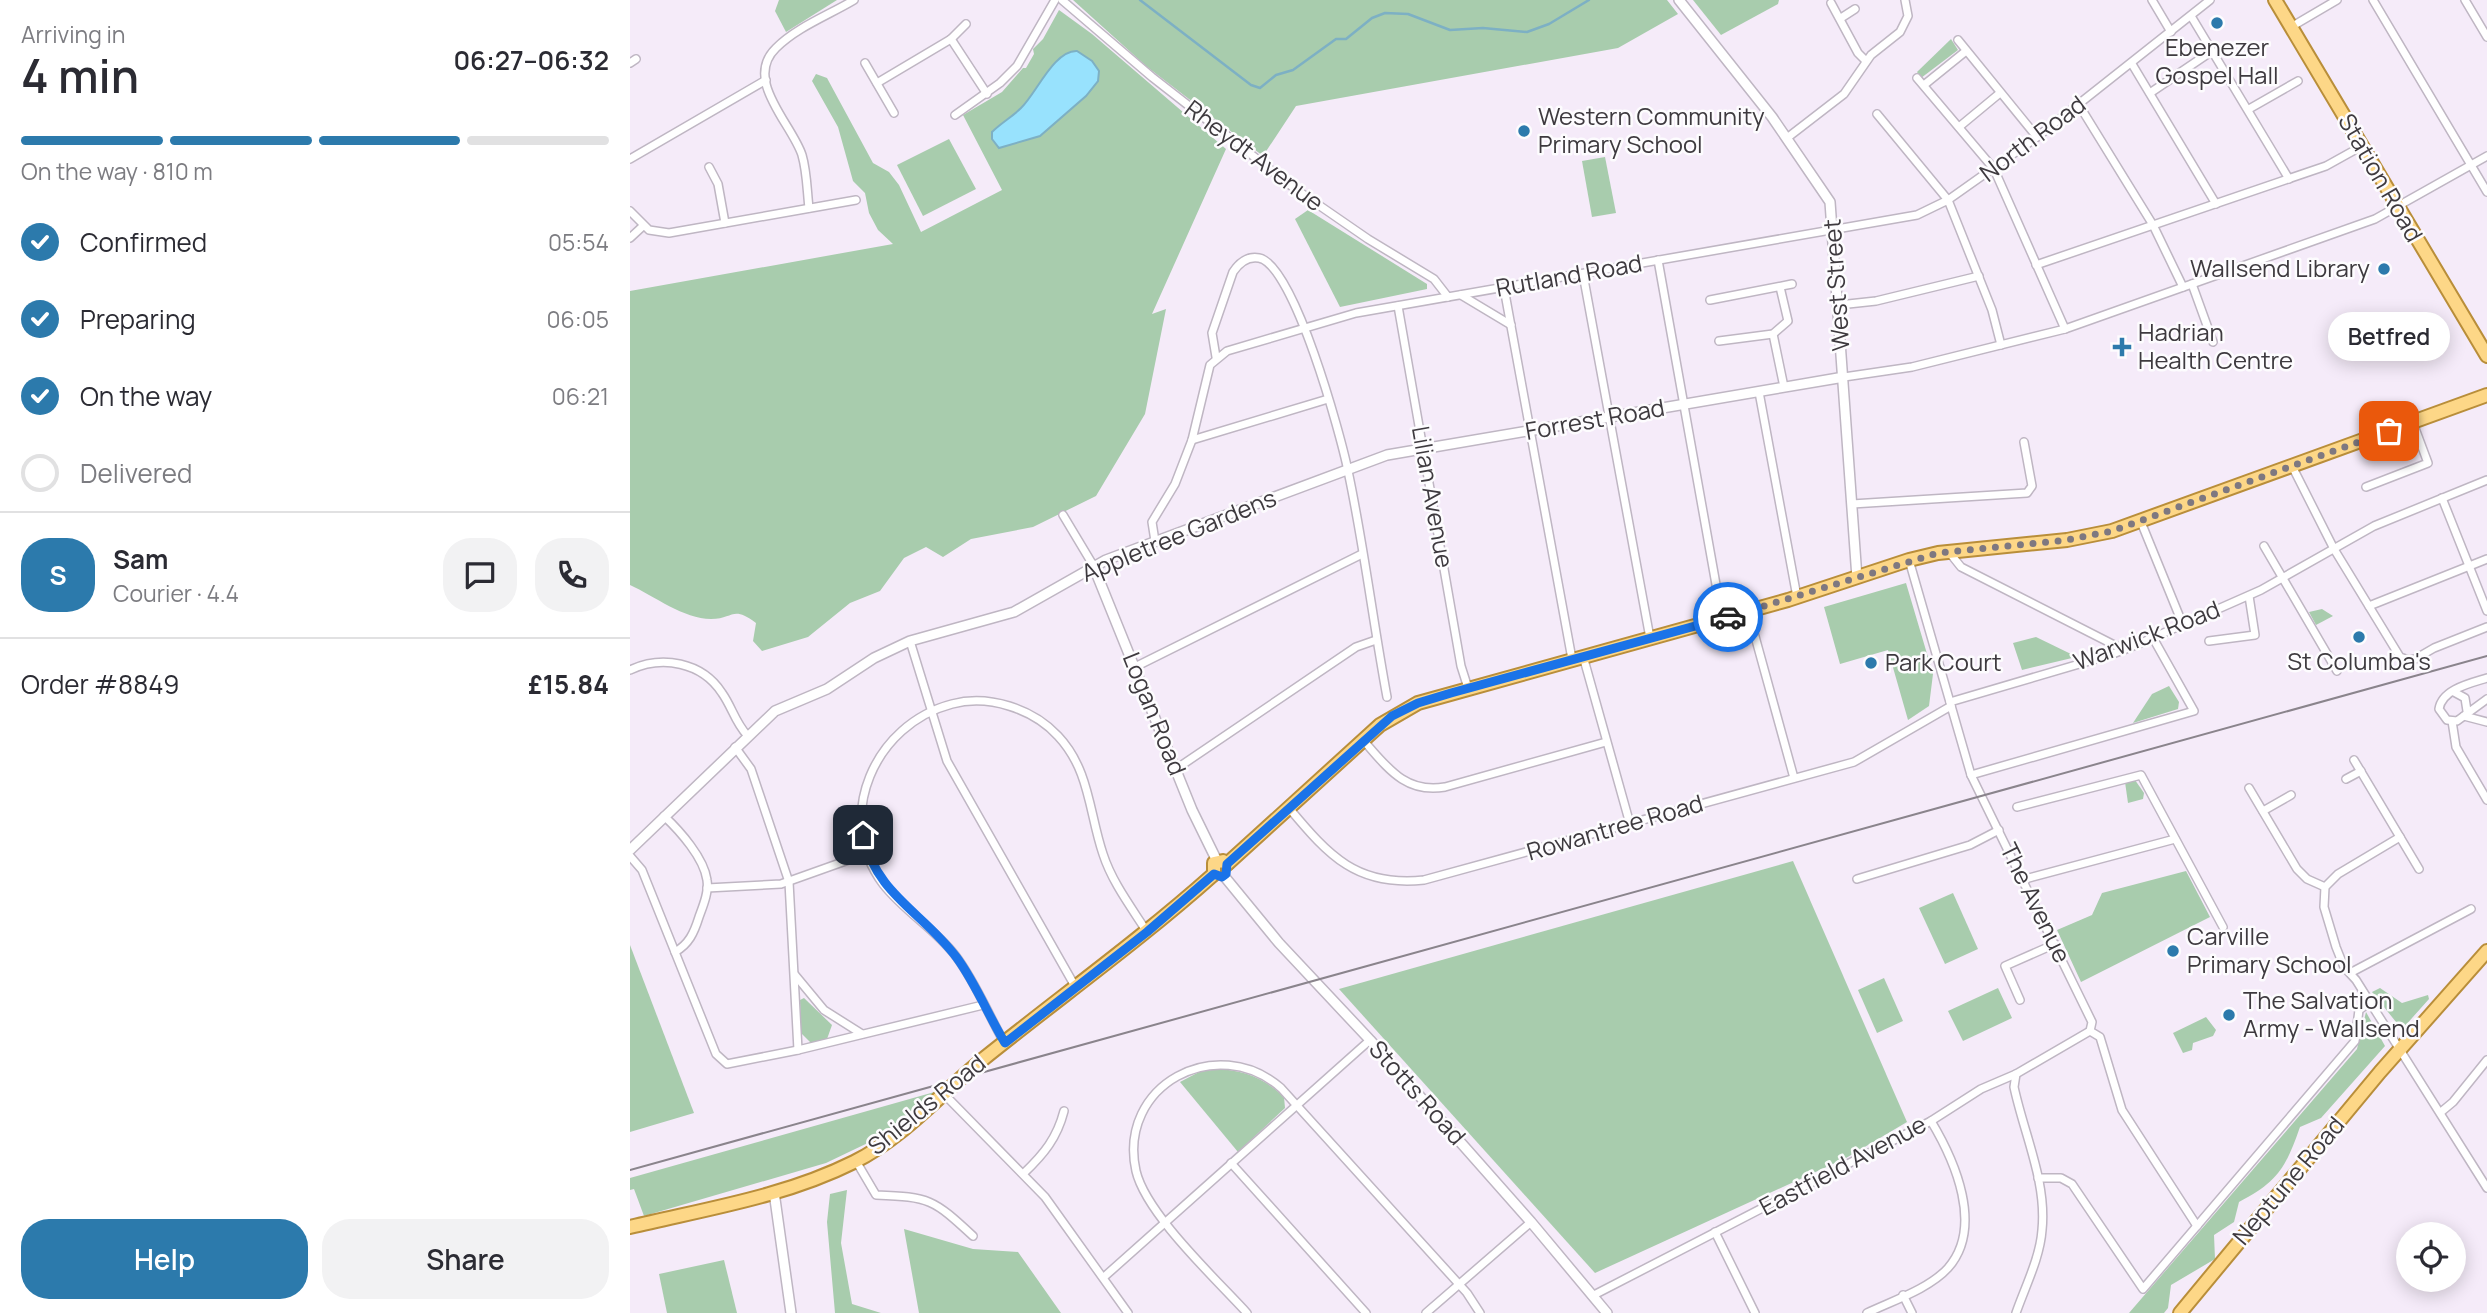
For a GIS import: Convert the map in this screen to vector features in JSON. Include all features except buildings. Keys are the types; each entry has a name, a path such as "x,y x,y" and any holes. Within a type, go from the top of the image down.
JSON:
{"main road":[{"name":"Station Road","path":"2275,0 2487,356"},
{"name":"Shields Road","path":"630,1227 811,1181 856,1161 896,1136 1005,1043 1147,932 1363,740 1406,708 1468,688 1797,597 1909,560 1949,552 2082,538 2141,522 2487,395"},
{"name":"Neptune Road","path":"2180,1313 2400,1050 2487,951"}],"street":[{"path":"809,208 801,153 773,104 766,80 767,61 777,47 854,0"},
{"path":"955,115 987,93 1017,66 1055,0"},
{"name":"West Street","path":"1679,0 1787,138 1826,195 1834,229 1857,578"},
{"path":"1787,138 1844,93 1866,61 1905,27 1908,11 1905,0"},
{"path":"2152,0 2171,32"},
{"name":"North Road","path":"1834,229 1900,220 1948,200 2079,105 2210,0"},
{"path":"2291,27 2337,0"},
{"path":"2373,0 2487,192"},
{"path":"2465,0 2487,37"},
{"name":"Rheydt Avenue","path":"1065,2 1152,77 1294,188 1368,239 1433,279 1448,297"},
{"path":"1831,3 1858,53 1866,61"},
{"path":"1841,18 1855,9"},
{"path":"2191,16 2289,179"},
{"path":"877,83 951,39 966,24"},
{"path":"951,39 987,93"},
{"path":"1958,40 2037,137"},
{"path":"1924,85 1966,51"},
{"path":"2150,93 2211,51"},
{"path":"865,63 894,113"},
{"path":"2132,64 2216,204"},
{"path":"1917,79 1994,169 2065,329"},
{"path":"2249,110 2297,79"},
{"path":"630,159 766,80"},
{"path":"1959,127 2000,93"},
{"path":"2079,105 2153,225 2183,287"},
{"path":"1877,114 1948,200 1979,276 2001,345"},
{"path":"2036,265 2333,163 2362,146"},
{"path":"1844,376 1912,367 2065,329 2375,219 2487,156"},
{"path":"709,167 718,184 725,223"},
{"path":"630,211 643,226 656,232 669,233 856,200"},
{"path":"630,238 643,226"},
{"name":"Rutland Road","path":"1216,357 1227,351 1305,328 1398,306 1834,229"},
{"path":"1155,541 1153,518 1175,484 1192,440 1208,371 1216,357 1212,340 1214,327 1233,272 1246,260 1261,259 1273,267 1305,328 1328,398 1348,470 1387,697"},
{"path":"1658,260 1722,618"},
{"path":"1583,274 1650,638"},
{"path":"1839,305 1876,301 1979,276"},
{"path":"1710,300 1792,284"},
{"path":"2192,284 2213,342"},
{"path":"1719,341 1773,334 1788,321 1780,287"},
{"path":"1504,288 1530,431 1578,658 1630,824"},
{"path":"1461,295 1511,325"},
{"name":"Lilian Avenue","path":"1398,306 1461,666 1468,688"},
{"path":"1773,334 1784,387"},
{"name":"Forrest Road","path":"1348,470 1387,455 1423,448 1844,376"},
{"path":"1759,392 1797,597"},
{"path":"1192,440 1328,398"},
{"path":"2366,487 2428,463 2413,423"},
{"path":"1852,504 2027,494 2032,486 2024,443"},
{"path":"2292,466 2334,549 2404,659 2415,659 2434,648 2487,628"},
{"name":"Appletree Gardens","path":"633,843 775,711 827,689 874,658 910,641 1014,612 1093,565 1348,470"},
{"name":"Warwick Road","path":"1951,704 2124,650 2249,596 2374,526 2487,480"},
{"path":"2442,498 2487,611"},
{"path":"1063,515 1093,565"},
{"path":"2141,522 2183,625"},
{"path":"2264,546 2337,671"},
{"path":"1949,552 1961,568 2124,650"},
{"path":"1135,667 1362,554"},
{"path":"2369,606 2487,559"},
{"name":"The Avenue","path":"1909,560 1971,775 2025,879 2092,1022 2090,1031 2100,1037 2122,1110 2197,1226"},
{"name":"Logan Road","path":"1093,565 1220,869"},
{"path":"2209,641 2255,635 2249,596"},
{"path":"1748,611 1794,778"},
{"path":"1971,775 2194,711 2152,638"},
{"path":"1176,769 1356,647 1376,639"},
{"path":"910,641 929,712 953,774 1076,988"},
{"path":"630,670 666,662 695,668 718,687 747,735"},
{"path":"2452,721 2443,717 2439,709 2444,696 2487,678"},
{"path":"2453,692 2465,698 2466,714"},
{"path":"2452,721 2487,699"},
{"path":"1005,1043 956,956 930,926 883,883 867,853 862,809 872,770 893,737 929,712 960,702 989,702 1026,713 1059,737 1084,778 1108,868 1147,932"},
{"name":"Rowantree Road","path":"1289,808 1321,846 1342,863 1374,878 1392,881 1441,877 1861,759 1951,704"},
{"path":"2466,714 2487,722"},
{"path":"2452,721 2456,747 2487,800"},
{"path":"1363,740 1399,779 1428,789 1445,787 1606,742"},
{"path":"735,747 751,769 789,882 798,1050"},
{"path":"2354,760 2419,869"},
{"path":"2346,779 2361,771"},
{"path":"2017,807 2141,775 2222,927"},
{"path":"2249,788 2301,874 2325,887"},
{"path":"2263,811 2291,795"},
{"path":"664,816 681,833 703,868 708,888 692,937 675,952"},
{"path":"1857,879 1970,845 1999,830"},
{"path":"2325,887 2344,870 2400,837"},
{"path":"2025,879 2175,839"},
{"path":"708,888 789,882 867,853"},
{"path":"630,856 642,870 716,1054 723,1062 732,1065 984,1005"},
{"name":"Stotts Road","path":"1220,869 1279,943 1370,1040 1531,1222 1607,1313"},
{"path":"2325,887 2326,915 2341,961 2441,1112 2487,1188"},
{"path":"2350,973 2471,909"},
{"path":"2020,1000 2005,966 2055,944"},
{"path":"794,975 824,1010 862,1034"},
{"path":"2038,1178 2061,1178 2072,1184 2143,1289 2355,1041 2359,1010 2370,1002"},
{"name":"Eastfield Avenue","path":"1592,1296 1931,1121 1980,1089 2016,1073 2090,1031"},
{"path":"1104,1277 1370,1040"},
{"path":"2441,1112 2454,1102 2487,1060"},
{"path":"1247,1313 1165,1221 1140,1184 1134,1147 1143,1111 1167,1082 1184,1072 1206,1065 1241,1066 1272,1080 1459,1284 1480,1313"},
{"path":"2016,1073 2016,1097 2038,1178 2042,1231 2016,1313"},
{"path":"944,1094 1024,1173 1104,1277 1128,1313"},
{"path":"1024,1173 1048,1149 1059,1130 1064,1111"},
{"path":"1867,1313 1903,1296 1947,1269 1964,1236 1963,1201 1958,1180 1944,1143 1931,1121"},
{"path":"856,1161 876,1195 922,1197 939,1204 973,1236"},
{"path":"1231,1163 1366,1313"},
{"path":"774,1192 791,1313"},
{"path":"1426,1313 1531,1222"},
{"path":"1715,1232 1755,1313"},
{"path":"1903,1296 1912,1313"}],"green space":[{"path":"779,0 837,0 786,32 775,11"},
{"path":"1073,0 1667,0 1678,14 1618,48 1296,106 1263,156 1146,66"},
{"path":"1693,0 1779,0 1778,4 1721,35"},
{"path":"1059,10 1092,34 1226,149 1152,314 1166,309 1145,414 1096,496 1033,527 971,539 943,557 926,547 904,558 880,591 850,603 808,637 762,651 753,641 756,623 742,615 701,618 669,606 630,585 630,291 893,244 878,230 869,213 865,193 853,181 838,127 812,81 816,74 827,78 873,163 889,172 899,185 921,232 1002,190 963,115 1002,92 1023,68 1026,68 1034,54 1033,49 1043,39"},
{"path":"1951,39 1958,50 1921,78 1917,72"},
{"path":"949,139 976,189 923,216 897,165"},
{"path":"1605,157 1616,213 1592,217 1582,161"},
{"path":"1308,210 1427,284 1427,289 1340,307 1295,219"},
{"path":"1906,583 1933,674 1929,706 1908,720 1888,650 1840,664 1824,607"},
{"path":"2322,609 2333,616 2316,625 2309,612"},
{"path":"2036,637 2071,654 2072,658 2022,670 2013,643"},
{"path":"2169,686 2179,702 2178,709 2133,723 2152,694"},
{"path":"2135,780 2144,793 2143,799 2128,803 2125,782"},
{"path":"1793,861 1907,1122 1846,1158 1595,1273 1339,989"},
{"path":"2186,871 2210,917 2081,982 2057,930 2092,915 2102,893"},
{"path":"1953,893 1978,949 1945,964 1919,908"},
{"path":"630,945 694,1113 630,1132"},
{"path":"1884,978 1903,1021 1877,1033 1858,990"},
{"path":"1998,988 2012,1018 1963,1041 1948,1011"},
{"path":"2380,988 2402,1003 2428,995 2429,999 2404,1027 2400,1027 2372,992"},
{"path":"804,998 832,1025 827,1039 811,1043 801,1033 800,1000"},
{"path":"2366,1012 2385,1046 2321,1118 2300,1127 2279,1172 2263,1187 2239,1202 2234,1222 2214,1235 2215,1259 2171,1285 2168,1308 2164,1313 2129,1313 2357,1049"},
{"path":"2206,1017 2216,1030 2213,1036 2193,1043 2192,1050 2183,1053 2173,1033"},
{"path":"1217,1069 1253,1076 1284,1097 1285,1108 1238,1152 1180,1082 1199,1072"},
{"path":"938,1091 874,1140 826,1163 644,1216 634,1189 630,1190 630,1178"},
{"path":"847,1190 841,1243 852,1304 881,1313 835,1313 827,1222 830,1194"},
{"path":"904,1229 973,1249 1018,1252 1061,1313 919,1313"},
{"path":"724,1260 737,1313 667,1313 659,1274"}],"water":[{"path":"1077,51 1092,61 1099,71 1098,81 1086,96 1040,136 999,148 992,139 992,132 1021,108 1053,65 1069,53"}],"waterway":[{"path":"1140,0 1251,85 1260,88 1276,75 1293,70 1336,39 1346,39 1372,18 1385,13 1408,14 1450,30 1483,28 1527,32 1549,24 1589,0"}],"tram line":[{"path":"630,1170 2487,656"}],"way so far":[{"path":"1728,617 1938,553 2067,540 2112,531 2389,431"}],"place":[{"name":"Ebenezer Gospel Hall","path":"2217,23"},
{"name":"Western Community Primary School","path":"1524,131"},
{"name":"Wallsend Library","path":"2384,269"},
{"name":"Hadrian Health Centre","path":"2122,347"},
{"name":"Betfred","path":"2389,431"},
{"name":"St Columba's","path":"2359,637"},
{"name":"Park Court","path":"1871,663"},
{"name":"Carville Primary School","path":"2173,951"},
{"name":"The Salvation Army - Wallsend","path":"2229,1015"}],"route":[{"path":"863,835 867,853 883,883 930,926 956,956 1005,1043 1170,914 1214,874 1218,877 1224,876 1228,872 1227,864 1392,716 1418,703 1451,693 1728,617"}]}
